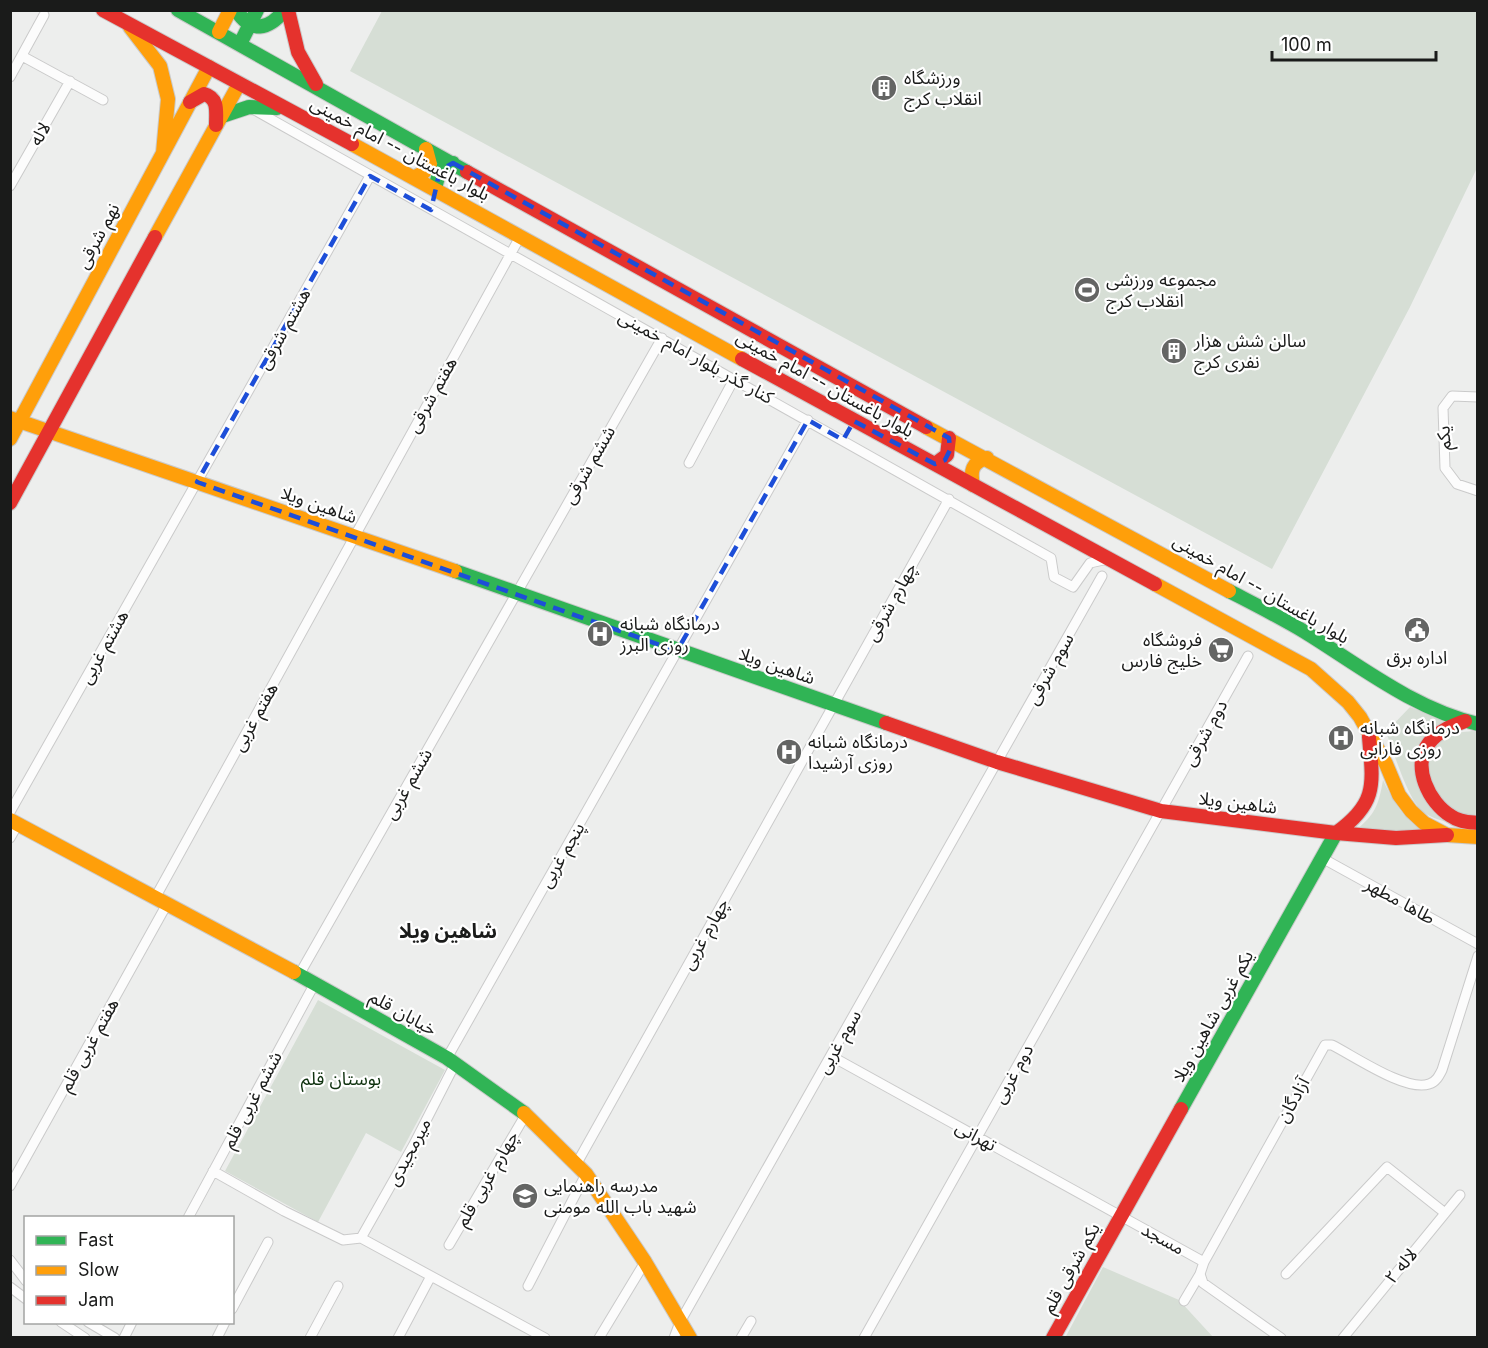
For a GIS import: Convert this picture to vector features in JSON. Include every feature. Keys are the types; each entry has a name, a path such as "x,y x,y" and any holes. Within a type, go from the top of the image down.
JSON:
{"main road":[{"name":"بلوار باغستان -- امام خمینی","path":"103,10 415,177 854,421 1311,669 1348,702 1386,764 1399,795 1411,811 1424,823 1447,835 1478,837"},
{"name":"بلوار باغستان -- امام خمینی","path":"178,10 815,366 1303,631 1430,708 1471,723"},
{"path":"219,32 230,10"},
{"path":"236,10 240,17 250,25 263,27 269,26 287,10"},
{"path":"240,44 257,10"},
{"path":"287,10 298,52 318,87"},
{"path":"126,22 160,66 168,99 163,153"},
{"name":"نهم شرقی","path":"10,439 15,419 163,153 208,67"},
{"path":"10,503 240,84"},
{"path":"190,102 204,94 211,96 216,103 219,121"},
{"path":"219,121 231,111 248,106 267,106 291,111"},
{"path":"415,177 430,164 426,149"},
{"path":"435,189 440,170 453,163"},
{"name":"شاهین ویلا","path":"15,419 517,592 677,651 998,762 1130,803 1161,811 1336,833 1396,837 1447,835"},
{"path":"935,464 945,460 948,455 949,438"},
{"path":"973,485 970,473 972,466 978,460 987,458"},
{"path":"1471,723 1447,727 1431,740 1424,750 1422,764 1424,780 1439,806 1451,817 1464,822 1478,823"},
{"path":"1336,833 1352,824 1362,814 1370,799 1372,779 1369,734"},
{"name":"خیابان قلم","path":"14,822 299,975 451,1061 526,1114 582,1169 645,1263 690,1338"},
{"name":"یکم غربی شاهین ویلا","path":"1121,1216 1336,833"},
{"name":"یکم شرقی قلم","path":"1053,1338 1121,1216"}],"street":[{"path":"10,77 42,12"},
{"path":"22,56 103,99"},
{"name":"لاله","path":"10,186 70,81"},
{"name":"کنار گذر بلوار امام خمینی","path":"248,106 1051,558 1054,577 1073,587 1090,563 1110,559"},
{"name":"هشتم شرقی","path":"197,482 370,176"},
{"name":"هفتم شرقی","path":"355,536 521,235"},
{"name":"ششم شرقی","path":"517,592 662,338"},
{"path":"689,463 734,379"},
{"name":"یکم","path":"1478,397 1452,396 1443,408 1445,468 1457,484 1478,491"},
{"name":"پنجم غربی","path":"451,1061 677,651 808,420"},
{"path":"843,440 854,421"},
{"name":"هشتم غربی","path":"10,812 197,482"},
{"name":"چهارم شرقی","path":"834,705 949,499"},
{"name":"هفتم غربی","path":"161,901 355,536"},
{"name":"سوم شرقی","path":"998,762 1102,576"},
{"name":"ششم غربی","path":"299,975 517,592"},
{"name":"دوم شرقی","path":"1161,811 1248,656"},
{"name":"چهارم غربی","path":"582,1169 834,705"},
{"name":"سوم غربی","path":"680,1322 998,762"},
{"name":"دوم غربی","path":"864,1338 1161,811"},
{"path":"10,838 14,822"},
{"name":"طاها مطهر","path":"1322,858 1478,944"},
{"name":"هفتم غربی قلم","path":"10,1186 161,901"},
{"name":"آزادگان","path":"1184,1301 1202,1279 1204,1262 1325,1045 1332,1045 1410,1084 1430,1084 1438,1078 1442,1070 1478,956"},
{"name":"ششم غربی قلم","path":"189,1216 315,984"},
{"name":"تهرانی","path":"831,1056 1121,1216"},
{"name":"میرمجیدی","path":"361,1238 413,1146 451,1061"},
{"name":"چهارم غربی قلم","path":"449,1245 526,1114"},
{"path":"1286,1274 1387,1167 1445,1213"},
{"path":"528,1286 582,1169"},
{"path":"213,1171 284,1211 343,1240 361,1238 545,1338"},
{"name":"لاله ۲","path":"1343,1338 1460,1195"},
{"name":"مسجد","path":"1121,1216 1204,1262"},
{"path":"234,1305 268,1242"},
{"path":"10,1260 24,1278"},
{"path":"599,1338 645,1263"},
{"path":"398,1338 431,1276"},
{"path":"1202,1279 1281,1338"},
{"path":"310,1338 338,1286"},
{"path":"10,1287 24,1298"},
{"path":"741,1338 751,1321"},
{"path":"668,1338 680,1322"},
{"path":"674,1338 680,1322"},
{"path":"63,1324 85,1338"},
{"path":"90,1324 115,1338"},
{"path":"124,1338 131,1324"},
{"path":"217,1338 224,1324"}],"highlighted area":[{"path":"453,163 949,438 950,450 945,460 935,464 854,421 843,440 808,420 677,651 197,482 370,176 431,210 440,170"}],"green space":[{"name":"مجموعه ورزشی انقلاب کرج","path":"382,11 1477,11 1477,168 1410,307 1272,569 350,71"},
{"path":"1410,707 1446,721 1430,733 1416,762 1453,824 1430,816 1417,806 1397,762 1386,732"},
{"path":"1477,732 1477,818 1450,810 1435,791 1429,772 1431,753 1436,745 1450,735"},
{"path":"1383,780 1390,795 1408,820 1421,830 1356,830 1368,819 1375,808"},
{"name":"بوستان قلم","path":"318,1000 445,1070 401,1152 366,1133 318,1222 225,1171"},
{"path":"1103,1267 1179,1300 1213,1337 1065,1338"}],"traffic: fast":[{"path":"178,10 467,172"},
{"path":"236,10 242,18 254,26 272,22 285,10"},
{"path":"240,44 257,10"},
{"path":"222,116 249,107 277,108"},
{"path":"435,188 440,170 453,163"},
{"path":"455,571 886,723"},
{"path":"1229,591 1305,632 1410,697 1454,717 1478,724"},
{"path":"1181,1109 1336,833"},
{"path":"294,972 447,1058 524,1113"}],"traffic: slow":[{"path":"219,32 230,10"},
{"path":"130,27 160,66 168,99 163,153"},
{"path":"10,439 209,67"},
{"path":"155,237 239,84"},
{"path":"352,144 742,359"},
{"path":"415,177 424,172 430,164 426,149"},
{"path":"10,418 455,571"},
{"path":"926,427 1229,591"},
{"path":"973,485 973,468 978,462 987,458"},
{"path":"1155,584 1311,669 1348,702 1360,717 1386,764 1399,795 1411,811 1424,823 1447,835 1478,837"},
{"path":"10,820 294,972"},
{"path":"524,1113 586,1174 645,1262 690,1338"}],"traffic: jam":[{"path":"103,10 352,144"},
{"path":"288,10 298,52 316,84"},
{"path":"190,102 204,94 209,96 216,106 216,125"},
{"path":"467,172 926,427"},
{"path":"10,503 155,237"},
{"path":"742,359 1155,584"},
{"path":"935,464 947,455 949,438"},
{"path":"1465,721 1441,732 1429,743 1424,752 1422,773 1430,793 1443,810 1457,819 1478,823"},
{"path":"886,723 997,762 1161,811 1336,833 1396,838 1447,835"},
{"path":"1336,833 1359,812 1370,791 1369,737"},
{"path":"1053,1338 1181,1109"}],"place":[{"name":"ورزشگاه انقلاب کرج","path":"884,88"},
{"name":"مجموعه ورزشی انقلاب کرج","path":"1087,290"},
{"name":"سالن شش هزار نفری کرج","path":"1174,351"},
{"name":"اداره برق","path":"1417,630"},
{"name":"درمانگاه شبانه روزی البرز","path":"600,634"},
{"name":"فروشگاه خلیج فارس","path":"1221,650"},
{"name":"درمانگاه شبانه روزی فارابی","path":"1341,738"},
{"name":"درمانگاه شبانه روزی آرشیدا","path":"789,752"},
{"name":"مدرسه راهنمایی شهید باب الله مومنی","path":"525,1196"}],"district":[{"name":"شاهین ویلا","path":"448,931"}]}
